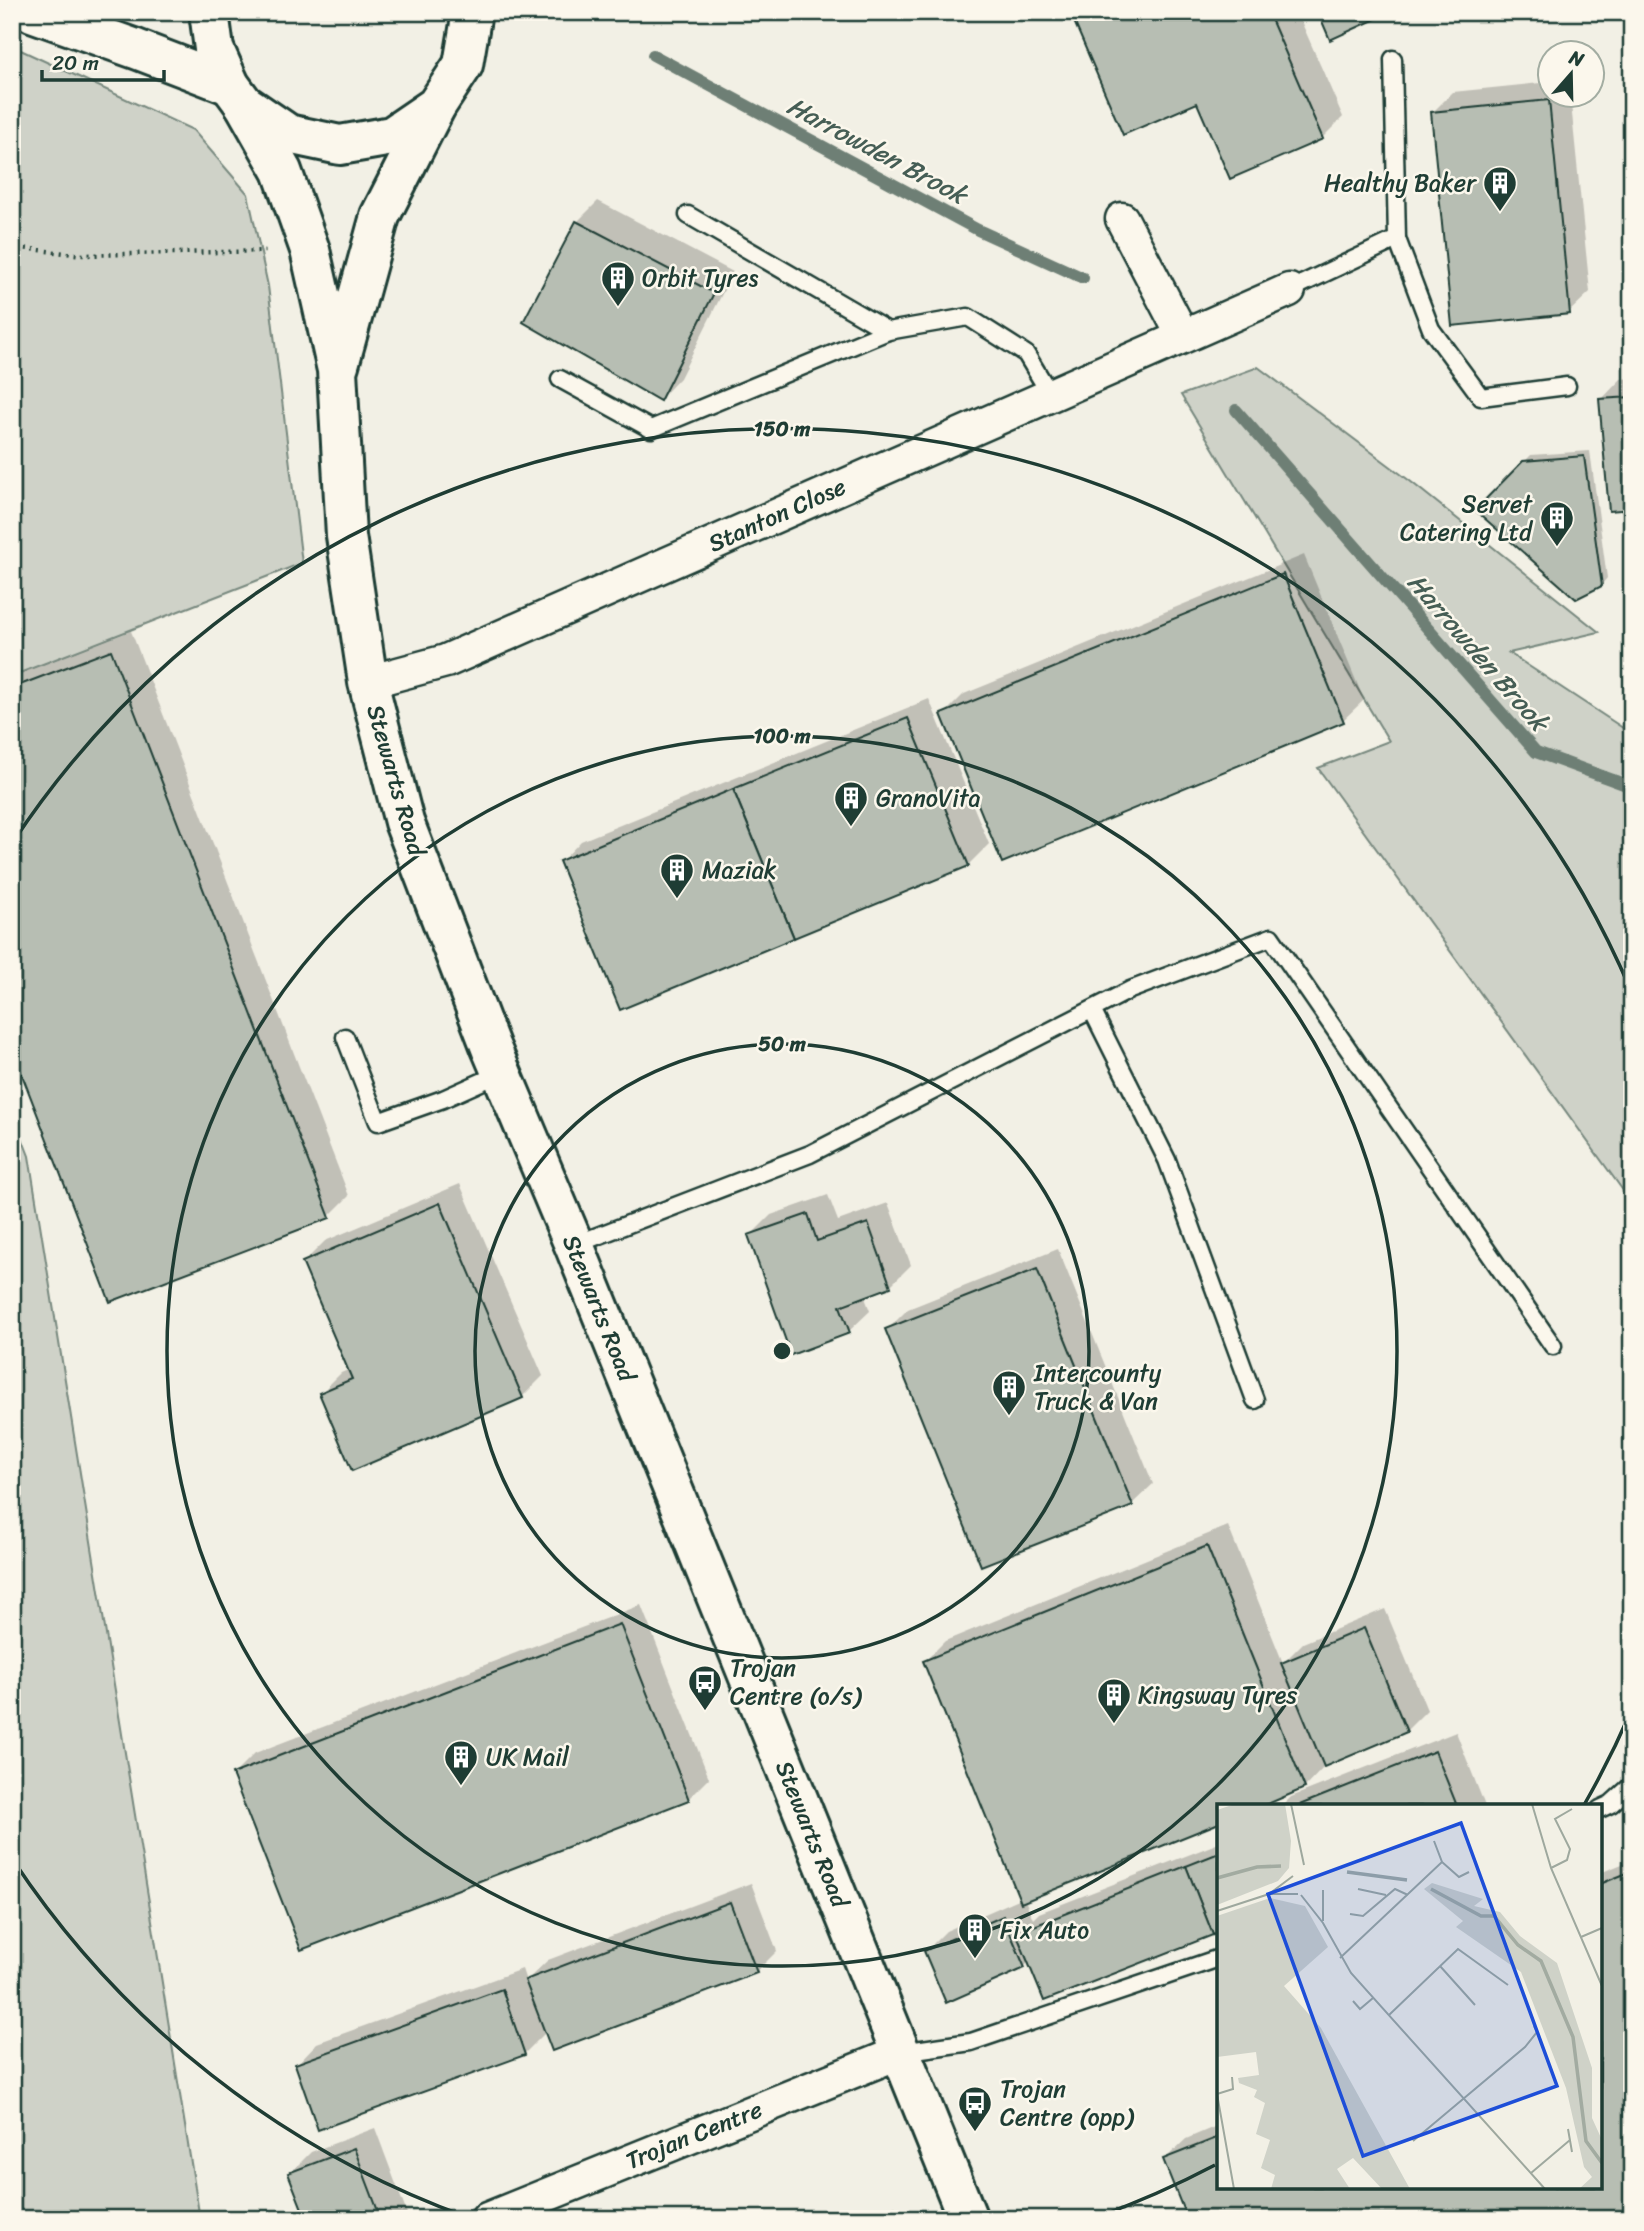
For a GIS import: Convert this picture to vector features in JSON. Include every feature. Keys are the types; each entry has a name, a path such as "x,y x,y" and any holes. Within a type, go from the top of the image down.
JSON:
{"main road":[{"path":"32,12 136,48 237,94 288,134 340,145 392,136 436,106"},
{"name":"Stewarts Road","path":"209,12 214,49 282,172 310,250 337,370 346,536 368,682 404,822 501,1073 574,1245 968,2219"},
{"name":"Stewarts Road","path":"337,370 380,216 436,106 463,65 472,12"}],"street":[{"path":"1122,219 1183,335"},
{"name":"Stanton Close","path":"368,682 446,662 1289,290"},
{"name":"Trojan Centre","path":"487,2219 901,2052"}],"lane":[{"path":"1393,60 1397,239 1431,329 1481,397 1567,386"},
{"path":"688,215 888,331"},
{"path":"1289,290 1397,239"},
{"path":"560,379 651,429 888,331 968,317 1026,354 1050,394"},
{"path":"574,1245 810,1154 1130,990 1271,937 1553,1346"},
{"path":"1092,1010 1167,1160 1255,1400"},
{"path":"345,1037 378,1122 443,1099 501,1073"},
{"path":"1602,1808 1611,1804 1632,1785"},
{"path":"901,2052 971,2042 1217,1959"}],"path":[{"path":"12,247 83,255 310,250"}],"shaded area":[{"path":"12,46 193,130 248,194 268,286 302,563 12,676"},
{"path":"1258,367 1410,481 1599,632 1509,653 1632,734 1632,1203 1318,768 1389,741 1181,395"},
{"path":"12,1112 29,1156 200,2219 12,2219"}],"building":[{"path":"1070,12 1268,12 1323,139 1230,179 1197,103 1123,135"},
{"path":"1318,12 1391,12 1330,40"},
{"name":"Healthy Baker","path":"1536,101 1536,108 1550,108 1570,314 1452,326 1431,112"},
{"name":"Orbit Tyres","path":"576,221 714,293 660,401 523,322"},
{"path":"1632,397 1632,509 1609,511 1599,399"},
{"name":"Servet Catering Ltd","path":"1584,456 1602,586 1576,599 1475,510 1523,461"},
{"path":"1283,574 1344,722 1002,863 941,714"},
{"path":"111,650 330,1218 110,1302 12,1049 12,688"},
{"name":"GranoVita","path":"908,718 969,866 794,938 733,789"},
{"name":"Maziak","path":"733,789 794,938 620,1010 559,861"},
{"path":"440,1203 523,1398 352,1471 319,1393 352,1379 302,1262"},
{"path":"808,1214 817,1241 868,1223 891,1287 840,1306 850,1333 791,1355 748,1235"},
{"name":"Intercounty Truck & Van","path":"1037,1269 1133,1506 981,1566 885,1329"},
{"name":"Kingsway Tyres","path":"1207,1546 1305,1788 1268,1804 1217,1804 1217,1824 1021,1903 923,1661"},
{"name":"UK Mail","path":"620,1624 689,1800 301,1950 232,1774"},
{"path":"1364,1628 1407,1732 1324,1767 1281,1663"},
{"path":"1435,1751 1456,1804 1302,1804"},
{"path":"1217,1854 1217,1934 1213,1935 1186,1866"},
{"path":"1186,1866 1213,1935 1044,2001 1016,1933"},
{"path":"1632,1871 1632,2219 1187,2219 1163,2159 1217,2138 1217,2189 1602,2189 1602,1883"},
{"path":"730,1902 757,1973 552,2051 525,1980"},
{"name":"Fix Auto","path":"1003,1916 1025,1968 946,2003 924,1951"},
{"path":"502,1989 525,2055 318,2130 295,2064"},
{"path":"354,2148 381,2219 306,2219 288,2173"}],"waterway":[{"name":"Harrowden Brook","path":"653,55 978,230 1083,278"},
{"name":"Harrowden Brook","path":"1236,410 1536,752 1632,787"}],"place":[{"name":"Healthy Baker","path":"1500,213"},
{"name":"Orbit Tyres","path":"618,308"},
{"name":"Servet Catering Ltd","path":"1557,548"},
{"name":"GranoVita","path":"851,828"},
{"name":"Maziak","path":"677,900"},
{"name":"Intercounty Truck & Van","path":"1009,1417"},
{"name":"Trojan Centre (o/s)","path":"705,1712"},
{"name":"Kingsway Tyres","path":"1114,1725"},
{"name":"UK Mail","path":"461,1787"},
{"name":"Fix Auto","path":"975,1960"},
{"name":"Trojan Centre (opp)","path":"975,2133"}]}
